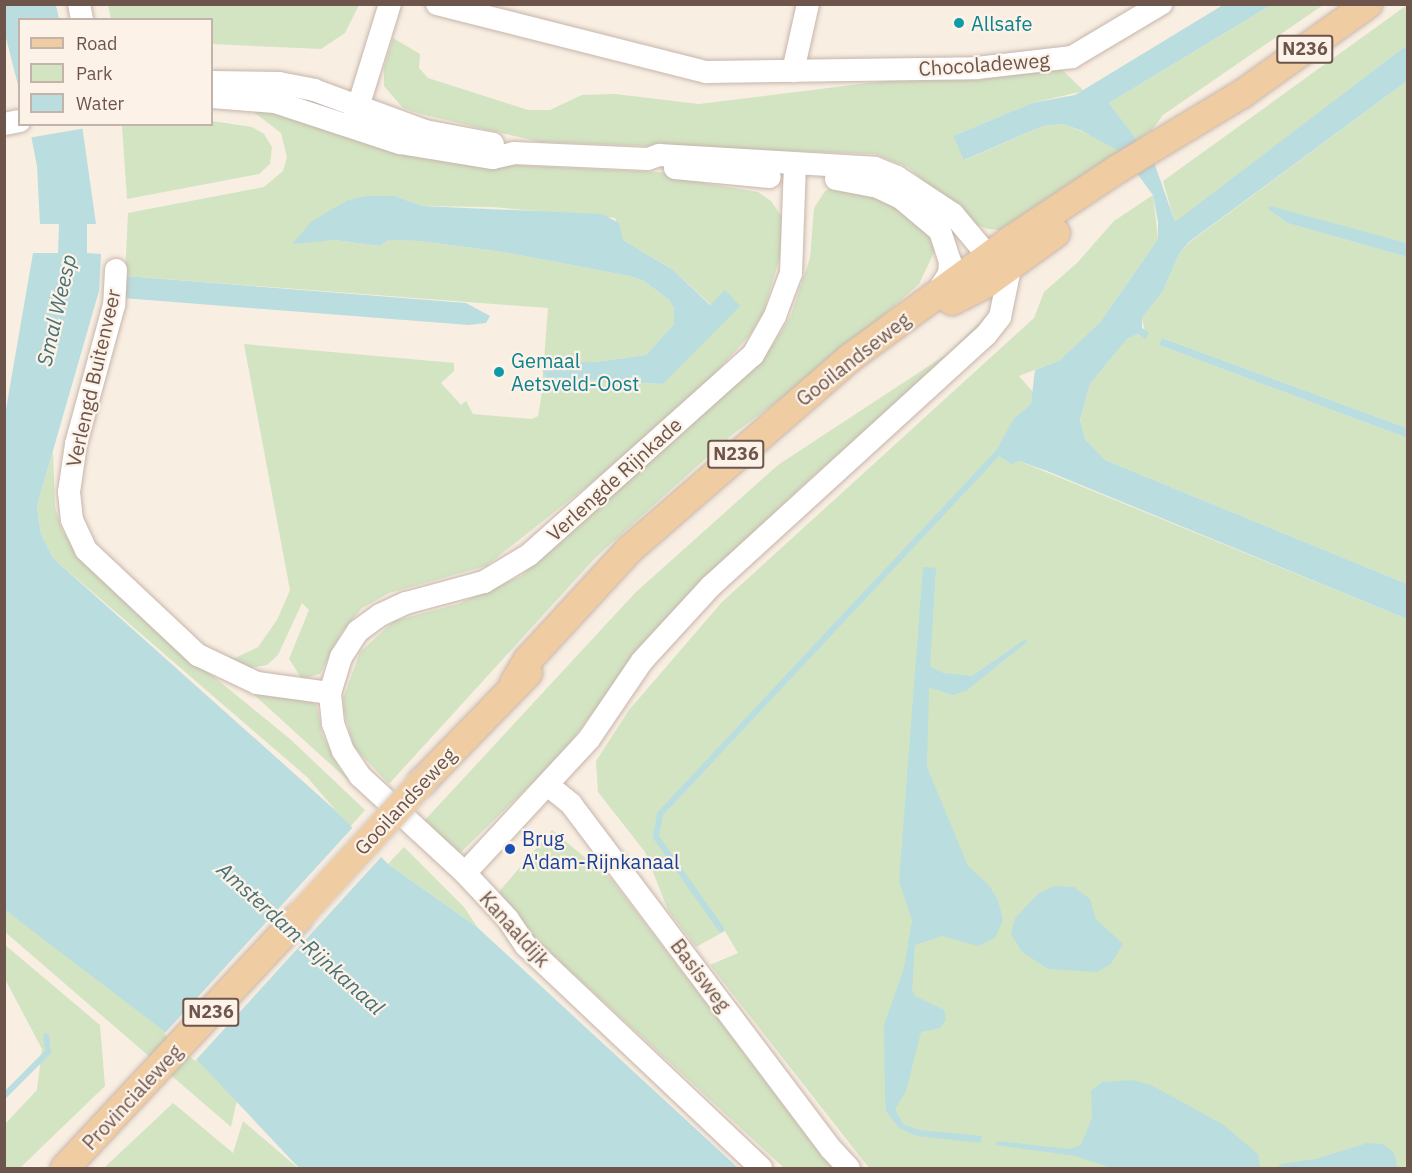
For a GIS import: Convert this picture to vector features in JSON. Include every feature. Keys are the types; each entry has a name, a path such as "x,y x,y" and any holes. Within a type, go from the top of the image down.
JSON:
{"main road":[{"name":"Gooilandseweg","path":"514,683 528,660 560,624 667,514 850,358 934,296 1000,261 1121,176 1226,113 1242,94 1368,4"},
{"name":"Gooilandseweg","path":"297,919 514,683 536,667 625,574 728,480 837,389 964,293 987,283 1000,261"},
{"name":"Provincialeweg","path":"65,1168 297,919"}],"street":[{"path":"355,117 390,4"},
{"name":"Chocoladeweg","path":"436,4 706,72 976,68 1072,57 1161,4"},
{"path":"793,71 808,4"},
{"path":"213,82 279,83 314,90 355,117"},
{"path":"213,97 276,102 495,145 514,153 648,159 659,155 850,179 878,187 927,217 940,231 950,261 949,274 934,296"},
{"path":"465,873 536,793 549,786 589,739 642,661 711,586 986,335 1000,317 1000,261 953,214 897,177 865,167 795,171"},
{"name":"Verlengde Rijnkade","path":"330,693 341,657 358,631 388,611 484,582 529,555 753,355 776,316 790,273 795,171"},
{"name":"Verlengd Buitenveer","path":"116,270 114,305 75,444 69,492 72,520 86,550 198,655 257,683 330,693"},
{"name":"Kanaaldijk","path":"330,693 333,723 343,751 360,776 465,873 508,919 526,946 761,1168"},
{"name":"Basisweg","path":"549,786 571,804 831,1149 849,1168"}],"green space":[{"path":"108,4 359,5 345,33 321,49 213,44 213,18 111,18"},
{"path":"1271,5 1323,5 1163,115 1152,130 1136,141 1109,103"},
{"path":"1407,5 1407,45 1175,223 1163,181"},
{"path":"393,38 420,54 419,68 428,78 528,110 550,110 582,95 615,94 699,104 1020,64 1056,64 1084,91 1032,103 953,136 965,160 1043,126 1063,124 1115,145 1121,152 1009,231 988,229 971,223 908,167 875,154 540,142 421,114 403,108 384,86 384,68"},
{"path":"1407,81 1407,243 1268,209 1287,223 1407,257 1407,428 1162,338 1159,345 1407,438 1407,584 1105,460 1085,439 1080,420 1090,384 1127,339 1138,334 1146,338 1142,318 1163,291 1179,254 1190,242"},
{"path":"246,106 492,164 675,173 704,183 758,192 771,201 782,217 781,254 763,313 749,336 710,379 600,476 486,566 389,593 362,608 341,633 320,674 302,679 289,659 309,610 302,603 278,655 267,665 244,669 221,657 235,658 258,647 277,620 290,590 244,344 454,363 454,371 441,383 461,405 466,401 473,414 532,419 538,416 541,399 548,308 125,276 128,213 264,187 283,171 287,157 281,133","holes":["395,196 422,206 492,207 615,218 623,240 673,270 711,305 663,384 547,378 547,362 595,362 646,355 674,324 674,308 669,300 644,281 630,276 503,252 420,241 389,240 379,246 335,240 292,243"]},
{"path":"213,121 252,127 264,134 272,147 270,164 259,174 127,199 122,126 213,126"},
{"path":"838,184 882,196 924,226 936,248 919,284 832,361 733,434 595,558 389,784 354,747 344,711 343,699 360,652 394,621 458,604 521,576 754,366 775,342 791,315 810,258 814,208 825,191"},
{"path":"1153,195 1158,239 1101,321 1060,360 1019,376 1033,392 1031,404 1014,418 1019,461 1407,619 1407,1168 869,1168 710,965 738,953 725,931 696,947 668,910 645,852 598,792 596,761 629,710 722,602 1034,318 1044,292 1077,263 1114,221"},
{"path":"990,312 976,335 811,478 702,581 643,645 561,755 459,854 425,820 636,592 778,465 947,354"},
{"path":"53,451 55,507 63,532 84,561 146,621 290,739 365,810 350,827 307,777 53,558 41,534 37,506"},
{"path":"252,693 307,698 317,706 322,734 339,768 372,802"},
{"path":"552,830 611,879 832,1168 784,1168 514,919 497,894"},
{"path":"404,847 464,907 477,927 388,864"},
{"path":"5,910 145,1014 212,1072 237,1100 231,1127 5,932"},
{"path":"5,945 100,1025 105,1086 20,1168 5,1168 5,1124 37,1090 42,1049 5,979"},
{"path":"173,1103 233,1153 243,1121 298,1168 104,1168"}],"water":[{"path":"4,5 56,5 59,18 18,18 18,85 5,34"},
{"path":"1223,5 1271,5 1109,103 1155,165 1175,222 1407,45 1407,81 1189,242 1179,254 1163,291 1142,318 1142,328 1149,333 1146,339 1138,334 1127,339 1090,384 1080,420 1085,439 1105,460 1407,584 1407,619 1047,471 1019,461 1011,464 995,453 1014,418 1031,404 1035,370 1060,360 1101,321 1158,239 1158,222 1153,195 1121,152 1082,131 1063,124 1043,126 964,160 953,136 1032,103 1075,95"},
{"path":"29,126 82,126 96,224 87,224 87,253 101,254 99,291 37,506 41,534 53,558 335,810 388,864 477,927 738,1168 299,1168 185,1047 5,910 5,415 33,253 58,253 59,224 40,224 37,166"},
{"path":"367,196 395,196 422,206 602,214 619,223 623,240 673,270 710,305 725,290 740,306 663,384 547,378 542,370 547,362 595,362 646,355 674,324 674,308 669,300 644,281 630,276 503,252 420,241 389,240 379,246 335,240 292,244 312,221 348,200"},
{"path":"1270,206 1407,243 1407,257 1287,223 1268,209"},
{"path":"125,276 466,303 490,316 486,323 469,325 123,298"},
{"path":"1162,338 1407,428 1407,438 1159,345"},
{"path":"923,567 936,568 930,666 943,673 972,676 1024,640 1028,641 966,691 952,695 929,687 927,767 968,866 988,884 998,900 1003,920 995,938 978,946 942,936 915,945 912,991 915,996 944,1010 946,1020 940,1028 921,1032 906,1091 895,1109 903,1124 919,1130 982,1136 980,1143 917,1136 899,1128 886,1111 884,1025 904,968 912,920 899,881"},
{"path":"1055,886 1074,887 1090,899 1096,919 1123,944 1111,964 1097,972 1048,969 1022,952 1011,934 1015,918 1039,893"},
{"path":"1132,1080 1151,1085 1222,1124 1258,1154 1260,1168 1112,1168 1075,1156 996,1145 997,1141 1069,1149 1081,1145 1092,1118 1091,1091 1102,1082"},
{"path":"1367,1143 1383,1144 1394,1153 1398,1168 1278,1168 1280,1164 1316,1159"}],"pier":[{"path":"26,126 86,126 86,128 28,138"},
{"path":"354,826 383,855 195,1061 164,1034"}],"waterway":[{"path":"721,929 656,837 660,814 1001,450"},
{"path":"4,1096 48,1052 46,1036"}],"place":[{"name":"Allsafe","path":"959,23"},
{"name":"Gemaal Aetsveld-Oost","path":"499,372"},
{"name":"Brug A'dam-Rijnkanaal","path":"510,849"}],"water label":[{"name":"Smal Weesp","path":"56,310"},
{"name":"Amsterdam-Rijnkanaal","path":"301,938"}]}
